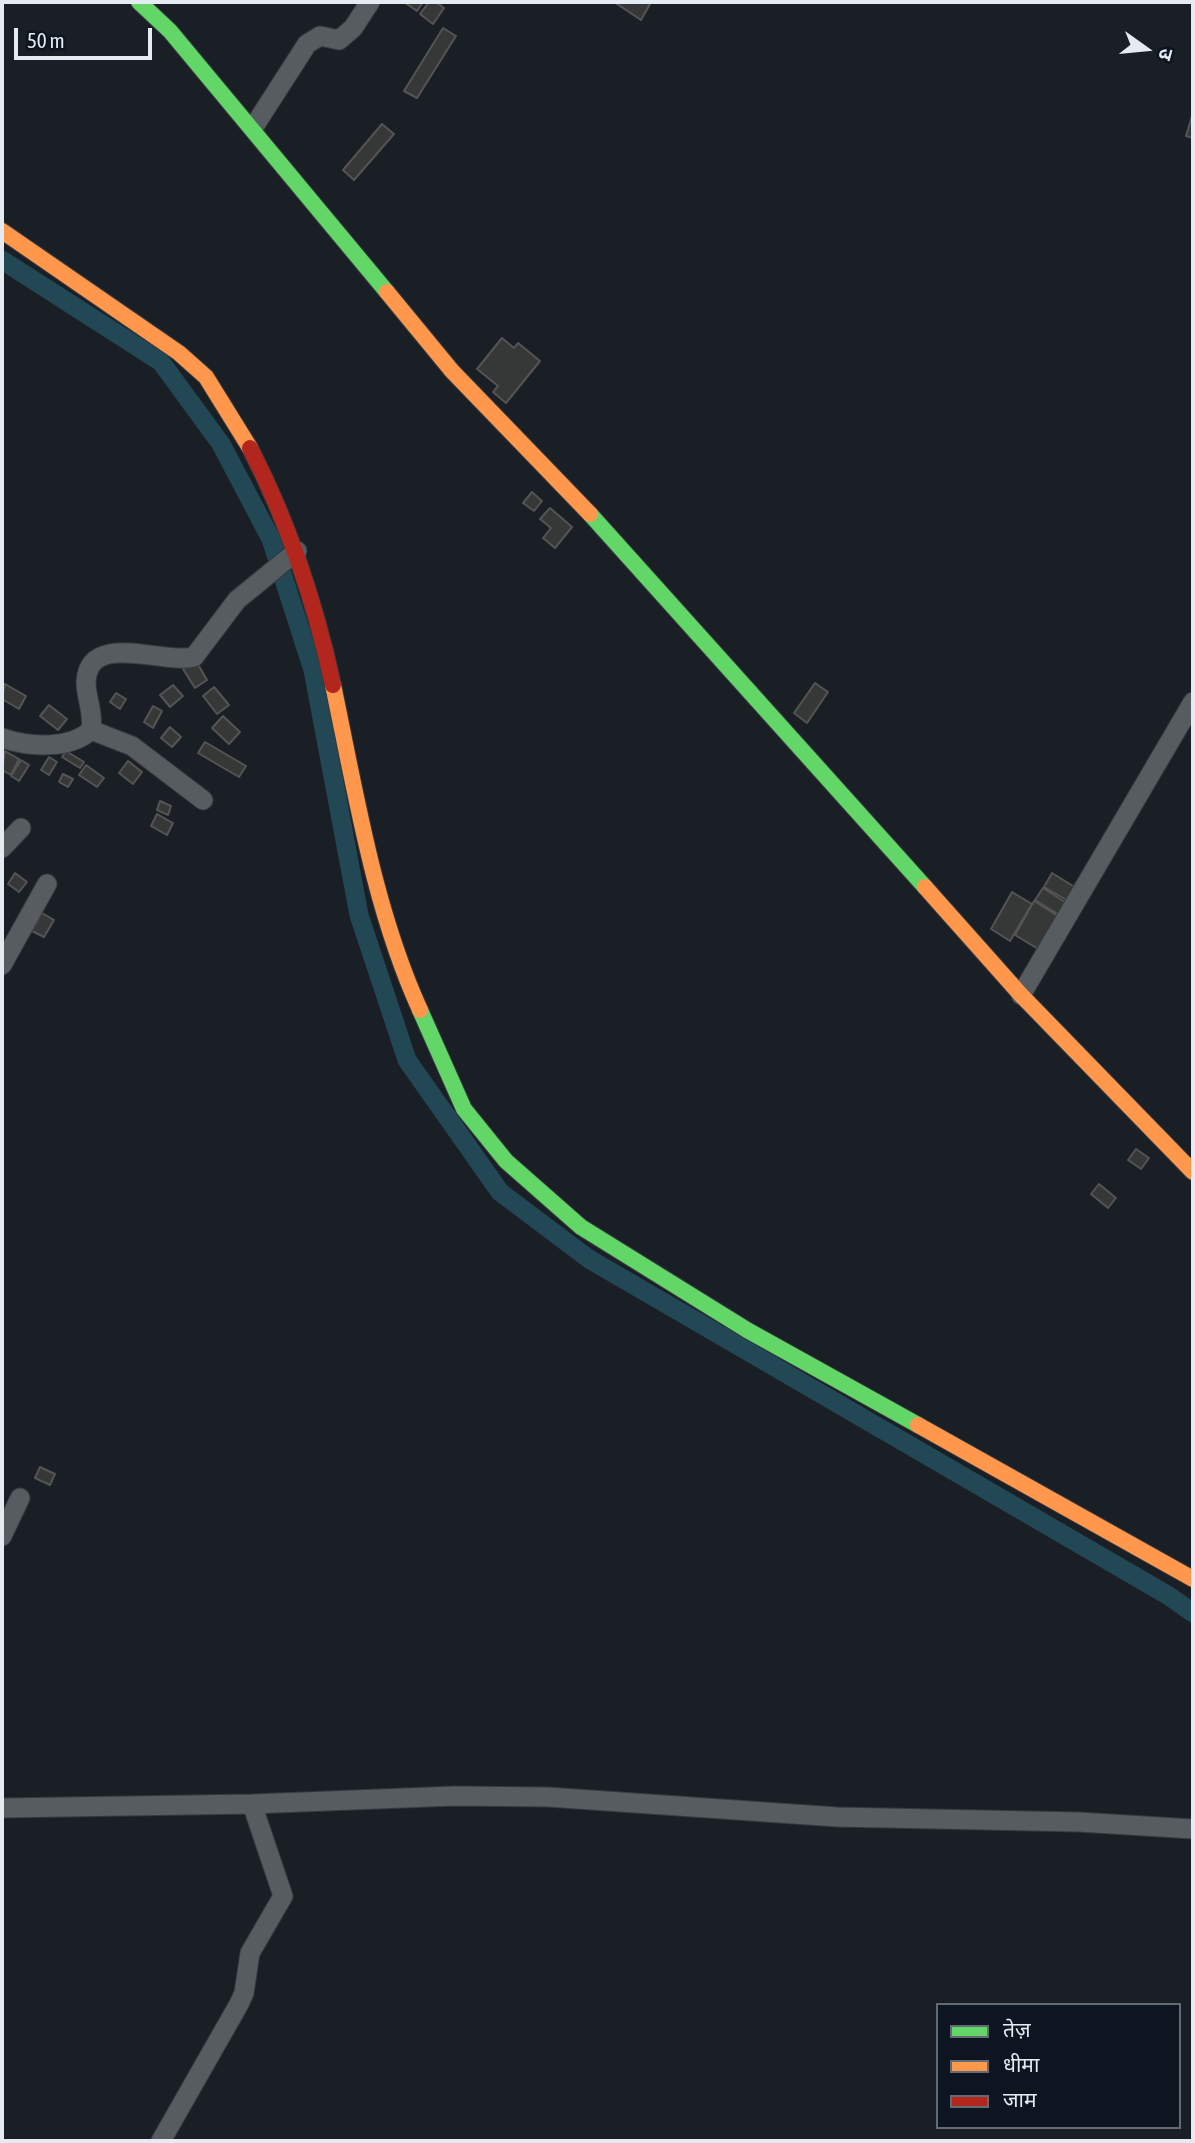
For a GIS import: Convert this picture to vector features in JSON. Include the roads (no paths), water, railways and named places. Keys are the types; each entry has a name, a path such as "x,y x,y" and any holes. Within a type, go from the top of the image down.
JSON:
{"street":[{"path":"139,2 170,32 253,128 452,372 625,550 1021,995 1193,1172"},
{"path":"253,128 307,44 320,36 339,40 347,36 370,2"},
{"path":"2,231 132,318 206,377 246,439 278,503 294,555 317,614 364,831 404,975 464,1109 506,1161 581,1227 747,1330 1189,1576"},
{"path":"91,730 86,681 96,659 107,653 180,659 194,657 237,600 294,555"},
{"path":"1021,995 1193,702"},
{"path":"2,738 33,744 60,743 83,738 91,730"},
{"path":"91,730 132,746 203,800"},
{"path":"2,848 21,828"},
{"path":"2,965 47,884"},
{"path":"2,1536 20,1498"},
{"path":"2,1808 252,1804 454,1796 548,1797 837,1817 1079,1822 1193,1829"},
{"path":"161,2141 239,2004 244,1993 250,1953 280,1905 282,1887 252,1804"}],"waterway":[{"path":"2,260 161,362 221,444 271,539 313,670 359,915 407,1060 500,1192 589,1259 1169,1596 1193,1613"}]}
